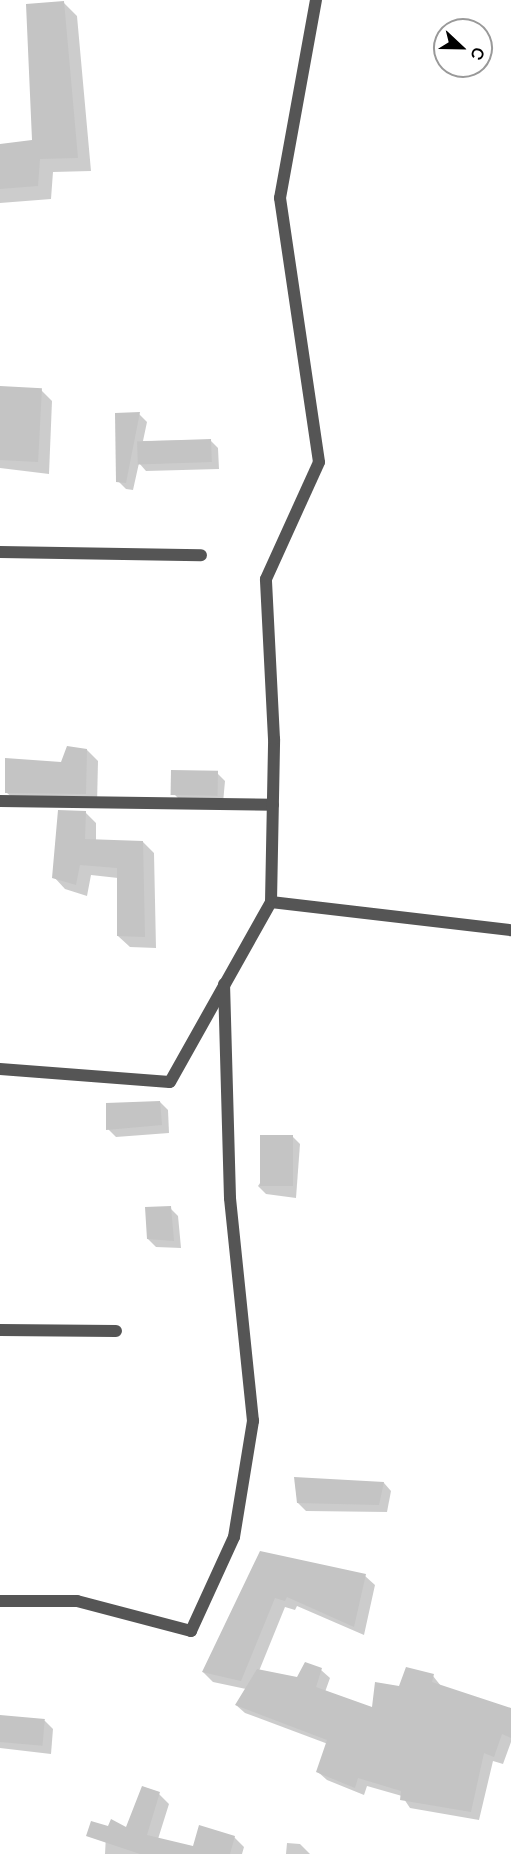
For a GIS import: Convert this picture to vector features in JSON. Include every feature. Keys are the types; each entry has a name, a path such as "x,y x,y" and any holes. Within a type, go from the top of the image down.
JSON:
{"street":[{"path":"0,1069 170,1082 271,902 274,739 266,579 319,462 280,198 316,0"},
{"path":"0,552 201,555"},
{"path":"0,801 273,805"},
{"path":"271,902 511,930"},
{"path":"0,1601 77,1601 191,1631 234,1537 253,1421 230,1198 224,984"},
{"path":"0,1330 116,1330"}],"building":[{"path":"64,1 78,158 40,159 38,186 0,189 0,144 32,140 26,4"},
{"path":"0,386 42,388 38,462 0,460"},
{"path":"140,412 126,483 116,482 115,413"},
{"path":"211,439 212,462 138,465 137,442"},
{"path":"67,746 87,749 86,794 5,793 5,758 61,762"},
{"path":"171,770 218,771 218,796 171,795"},
{"path":"58,810 86,811 85,839 143,841 145,937 117,936 117,868 80,865 76,885 52,878"},
{"path":"160,1101 162,1125 106,1130 106,1103"},
{"path":"260,1135 293,1135 293,1186 260,1186"},
{"path":"171,1206 174,1241 147,1239 145,1207"},
{"path":"294,1477 384,1482 379,1505 297,1503"},
{"path":"260,1551 366,1574 354,1627 287,1597 285,1601 275,1598 241,1681 202,1672"},
{"path":"305,1662 322,1668 316,1687 372,1707 375,1682 399,1686 406,1667 434,1674 432,1682 511,1708 511,1738 502,1734 494,1757 484,1753 471,1812 400,1800 401,1791 358,1778 355,1788 316,1772 327,1740 235,1705 257,1669 297,1677"},
{"path":"0,1715 45,1719 42,1746 0,1742"},
{"path":"142,1786 160,1792 147,1835 193,1846 199,1825 235,1836 230,1854 140,1854 86,1836 91,1821 108,1826 111,1819 126,1827"}]}
